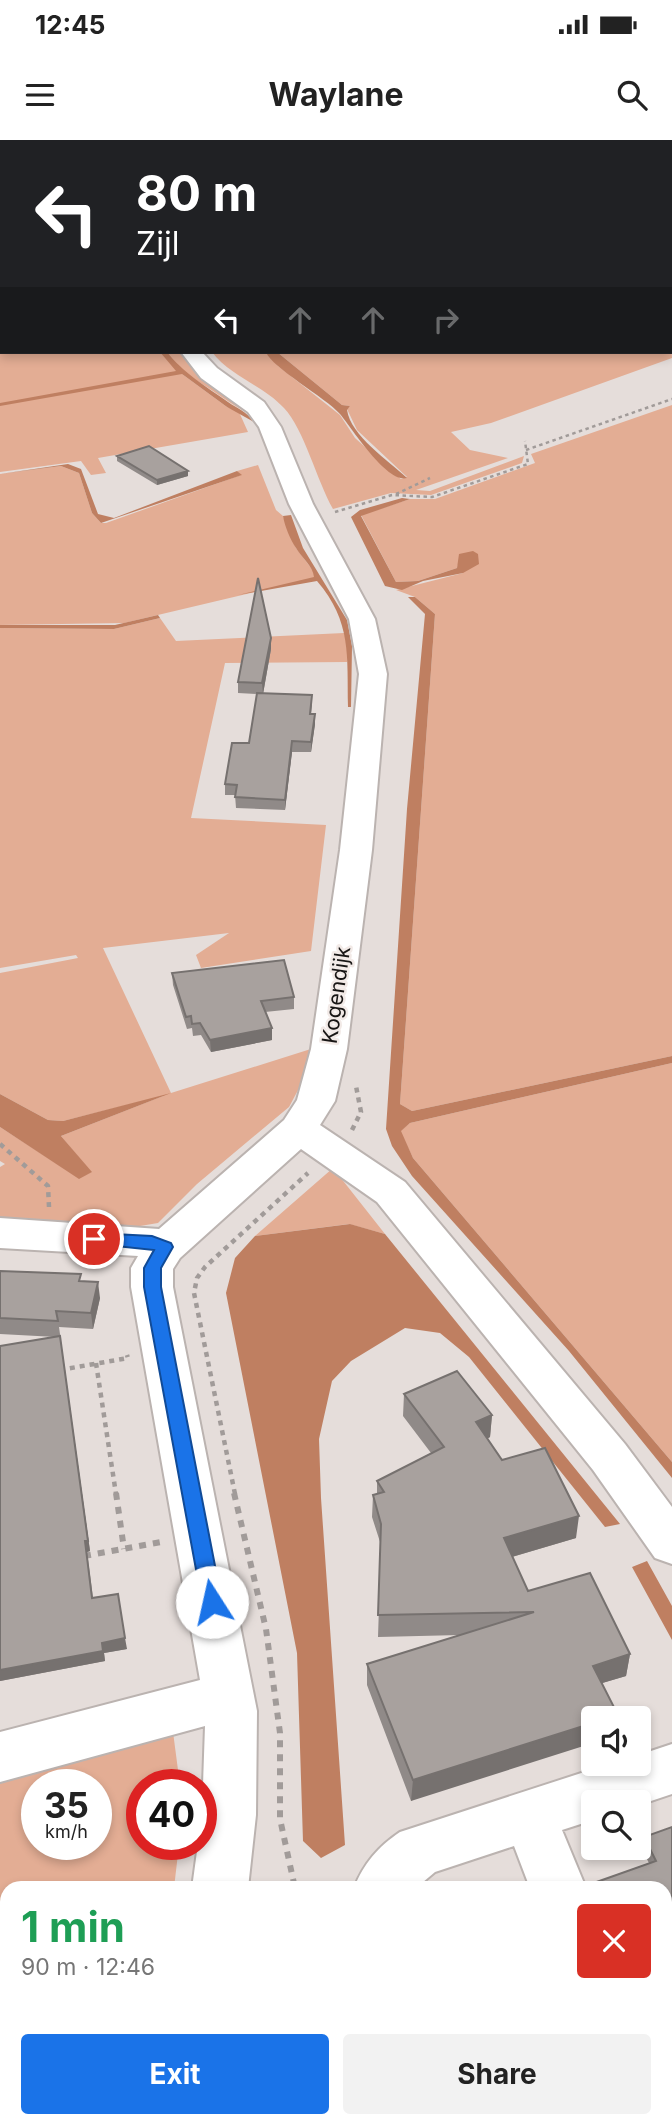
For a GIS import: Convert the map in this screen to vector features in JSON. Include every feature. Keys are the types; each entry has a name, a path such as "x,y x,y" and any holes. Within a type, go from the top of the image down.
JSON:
{"street":[{"name":"Kogendijk","path":"164,1247 317,1140 316,1101 329,1049 356,850 373,674 362,619 307,515 276,437 264,416 247,400 209,373 193,354"},
{"path":"317,1140 391,1192 608,1457 672,1544"},
{"path":"0,1233 152,1242 164,1247 152,1268 152,1287 229,1696 232,1748 221,1881"},
{"path":"0,1757 229,1696"},
{"path":"387,1881 400,1864 419,1851 672,1769"},
{"path":"528,1815 555,1881"}],"path":[{"path":"526,450 672,399"},
{"path":"393,495 432,497 528,464 525,441"},
{"path":"307,515 328,514 393,495 430,478"},
{"path":"205,1267 317,1140"},
{"path":"0,1144 48,1186 51,1236"},
{"path":"56,1370 128,1358 126,1345"},
{"path":"96,1363 124,1549"},
{"path":"69,1559 199,1534"}],"shaded area":[{"path":"0,354 182,354 186,361 246,412 182,374 227,407 239,412 248,432 98,458 106,473 91,475 81,461 0,472"},
{"path":"162,354 169,354 187,372 254,422 227,407 182,374 0,406 0,403 176,371"},
{"path":"214,354 269,354 278,366 340,415 355,438 401,479 407,477 357,430 347,409 350,406 342,405 279,354 672,354 672,358 491,423 451,432 470,450 508,458 416,490 430,491 524,456 522,463 431,495 391,493 333,509 291,417 276,400 228,368"},
{"path":"267,354 279,354 342,405 350,406 347,410 355,429 371,447 407,478 399,478 380,464 340,414"},
{"path":"672,405 672,1056 412,1111 400,1104 435,614 415,597 396,590 463,573 459,561 457,568 418,581 396,582 361,515 410,499 435,499 535,463 531,454"},
{"path":"68,464 81,469 98,514 114,518 237,471 242,475 101,523 92,513 79,473 61,466 0,474"},
{"path":"258,465 276,510 283,516 296,548 314,572 314,578 124,623 0,625 0,474 61,466 79,473 92,513 101,523 106,523 241,475 237,471"},
{"path":"402,498 410,499 361,516 396,582 418,581 457,568 459,554 473,551 478,554 479,564 463,573 423,581 402,590 385,586 351,517 360,510"},
{"path":"291,515 303,548 347,620 352,646 351,707 348,707 347,656 342,625 328,596 317,581 238,595 314,577 312,569 286,529 283,516"},
{"path":"408,597 415,597 435,614 400,1104 412,1111 672,1056 672,1063 410,1123 401,1131 413,1158 672,1462 672,1478 569,1351 412,1176 392,1146 386,1129 407,809 425,614"},
{"path":"158,615 160,618 114,629 0,628 0,625 115,625"},
{"path":"160,618 176,641 344,633 348,646 347,662 225,663 191,818 326,825 311,951 201,968 196,955 229,933 103,948 171,1093 314,1048 305,1077 289,1107 197,1184 158,1223 122,1229 0,1225 0,1167 5,1164 0,1161 0,1127 79,1178 91,1172 61,1136 163,1096 63,1121 48,1120 0,1094 0,973 78,958 76,955 0,968 0,628 114,629"},
{"path":"672,1063 672,1462 413,1158 400,1131 410,1123"},
{"path":"171,1093 61,1136 92,1172 79,1179 0,1127 0,1094 48,1120 63,1121"},
{"path":"333,1168 385,1234 349,1224 255,1236"},
{"path":"350,1224 385,1234 620,1524 605,1527 469,1357 440,1333 405,1328 351,1361 332,1381 319,1439 345,1845 321,1858 303,1841 297,1653 226,1293 235,1258 255,1236"},
{"path":"647,1561 672,1606 672,1640 632,1567"},
{"path":"173,1732 178,1769 126,1769 126,1860 177,1860 175,1881 0,1881 0,1775 21,1770 21,1860 112,1860 112,1769 24,1769"}],"building":[{"path":"149,446 188,471 157,480 117,456"},
{"path":"258,578 271,638 262,683 238,682"},
{"path":"257,693 312,695 310,714 315,714 311,742 292,741 285,800 235,797 237,785 225,784 232,743 249,743"},
{"path":"284,960 294,997 261,1001 272,1028 210,1040 200,1023 192,1024 191,1016 186,1017 172,973"},
{"path":"0,1271 81,1274 79,1281 98,1282 91,1313 56,1311 58,1321 0,1318"},
{"path":"60,1336 88,1541 85,1541 92,1598 118,1594 125,1638 102,1643 103,1651 0,1670 0,1346"},
{"path":"457,1371 492,1415 476,1422 502,1460 545,1448 579,1516 504,1538 528,1591 590,1573 630,1654 593,1666 613,1706 581,1706 581,1727 413,1780 367,1664 534,1612 378,1615 381,1524 373,1495 384,1492 377,1481 444,1447 404,1394"},
{"path":"672,1827 672,1881 599,1881 656,1861 651,1851 651,1834"}],"route":[{"path":"94,1239 152,1242 164,1247 152,1268 152,1287 212,1602"}]}
